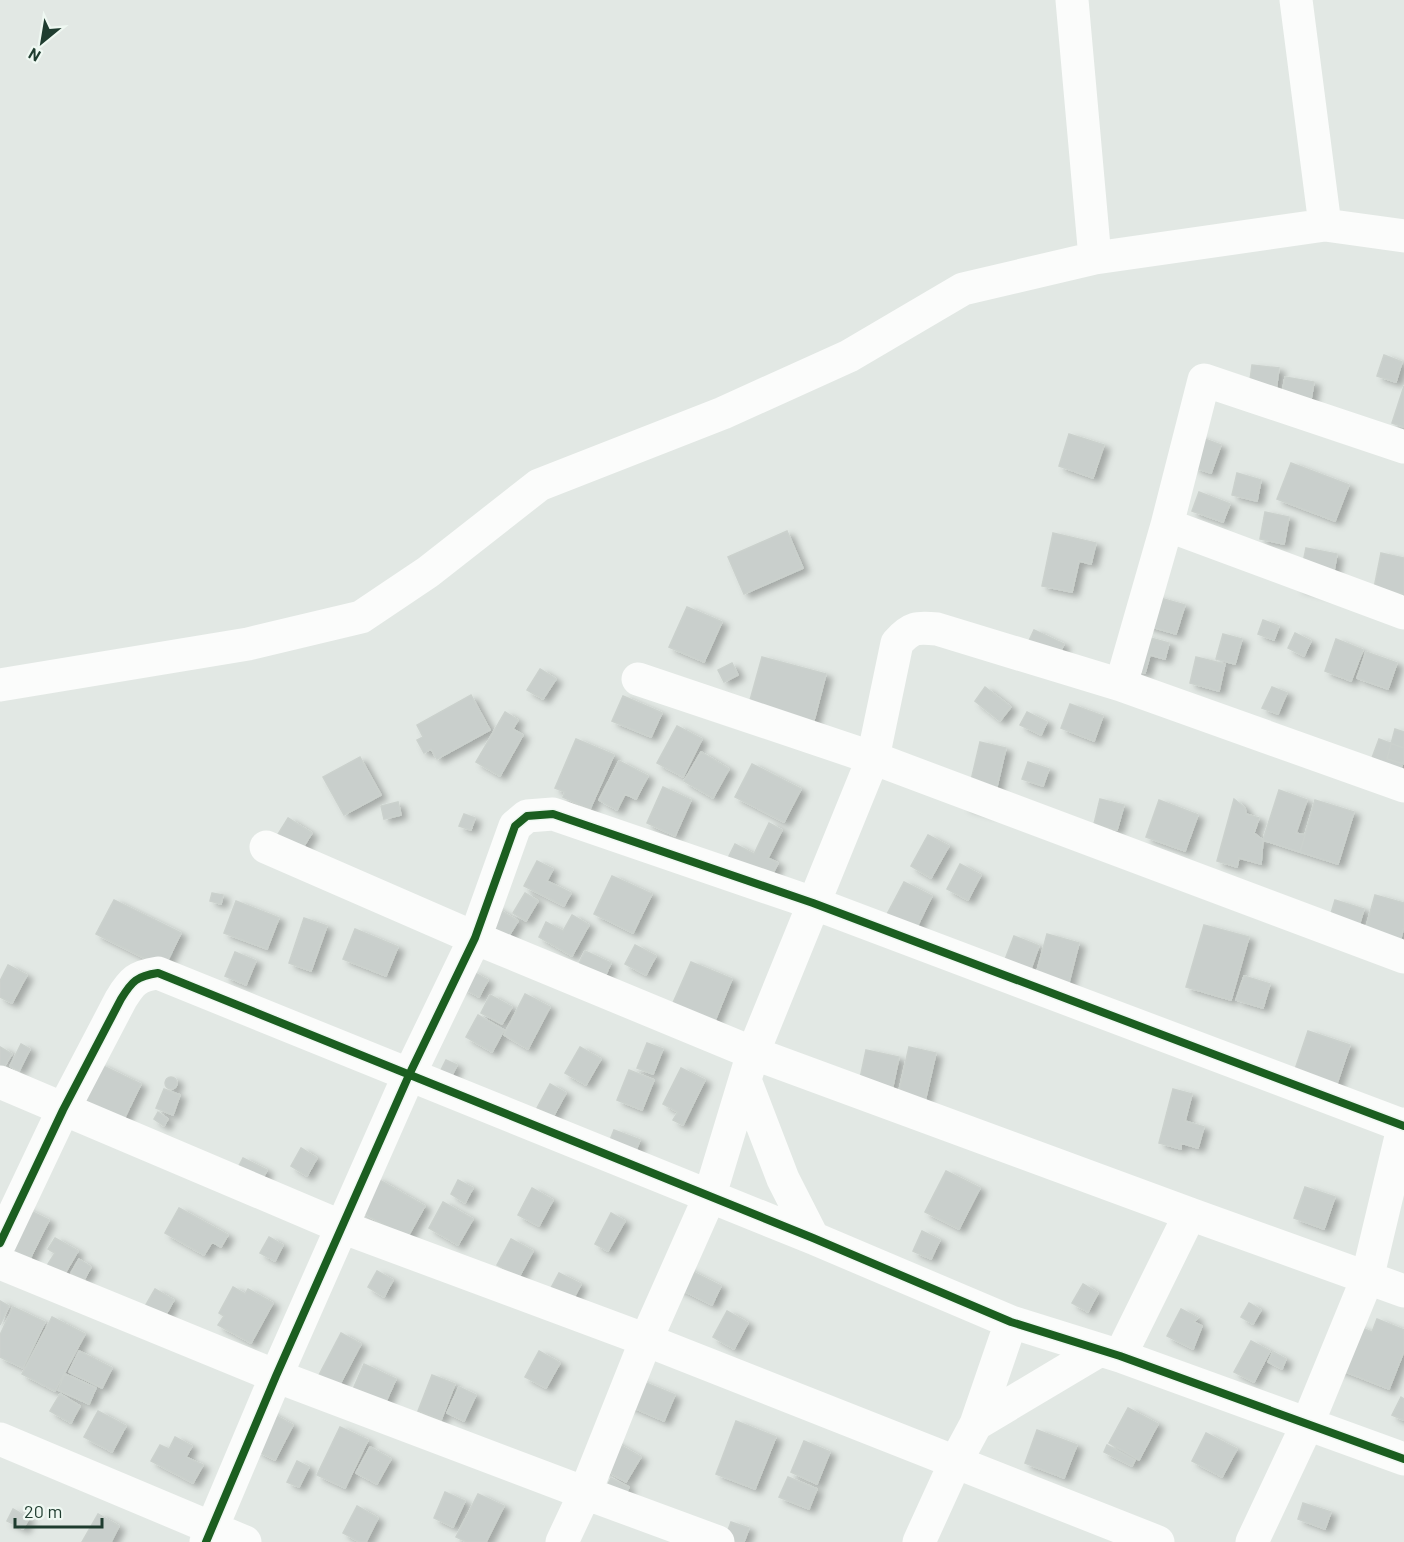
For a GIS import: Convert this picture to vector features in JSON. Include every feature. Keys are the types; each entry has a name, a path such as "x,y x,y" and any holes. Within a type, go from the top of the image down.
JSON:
{"street":[{"path":"1072,0 1095,258"},
{"path":"1296,0 1325,225"},
{"path":"0,686 248,644 361,617 428,572 539,485 723,412 849,356 963,289 1095,258 1325,225 1404,236"},
{"path":"1120,686 1167,525 1204,380 1404,447"},
{"path":"1167,525 1404,613"},
{"path":"562,1542 585,1494 646,1341 709,1198 749,1066 873,758 897,643 906,633 918,627 937,629 1120,686 1404,786"},
{"path":"638,679 873,758 1404,957"},
{"path":"209,1535 342,1227 475,938 515,826 527,816 553,814 813,903 1404,1125 1367,1279 1307,1425 1252,1542"},
{"path":"266,847 475,938 749,1066 1190,1214 1404,1291"},
{"path":"0,1243 63,1110 130,984 142,976 158,973 709,1198 813,1238 1011,1322 1110,1353 1404,1459"},
{"path":"749,1066 783,1179 813,1238"},
{"path":"0,1082 342,1227 646,1341 1158,1542"},
{"path":"976,1424 1110,1353 1190,1214"},
{"path":"0,1263 276,1376 585,1494 718,1542"},
{"path":"919,1542 955,1463 976,1424 1011,1322"},
{"path":"0,1439 209,1535 245,1542"}],"building":[{"path":"1384,355 1402,362 1396,382 1377,376"},
{"path":"1252,365 1279,368 1275,398 1248,395"},
{"path":"1285,377 1314,382 1308,417 1279,412"},
{"path":"1404,386 1404,427 1392,423"},
{"path":"1188,433 1221,445 1211,473 1195,468"},
{"path":"1069,434 1104,445 1093,478 1059,466"},
{"path":"1291,463 1349,485 1335,521 1277,499"},
{"path":"1237,473 1261,480 1257,501 1232,495"},
{"path":"1199,492 1230,504 1223,522 1192,511"},
{"path":"1265,512 1289,517 1284,544 1260,539"},
{"path":"787,531 803,568 744,594 728,557"},
{"path":"1053,533 1096,543 1091,564 1079,561 1072,592 1042,586"},
{"path":"1306,548 1337,554 1330,593 1298,587"},
{"path":"1381,553 1404,558 1404,594 1374,588"},
{"path":"1153,596 1185,605 1176,634 1145,625"},
{"path":"687,607 722,622 704,662 669,647"},
{"path":"1263,620 1279,626 1274,640 1258,634"},
{"path":"1034,630 1064,644 1058,657 1028,643"},
{"path":"1132,633 1169,643 1165,659 1150,655 1145,673 1124,667"},
{"path":"1295,633 1311,641 1304,656 1288,648"},
{"path":"1223,634 1242,639 1235,664 1216,659"},
{"path":"1336,639 1363,650 1351,681 1325,671"},
{"path":"1366,652 1397,663 1388,689 1357,678"},
{"path":"762,657 826,674 812,728 747,711"},
{"path":"1196,657 1225,664 1219,691 1190,683"},
{"path":"732,663 738,675 724,682 718,670"},
{"path":"540,669 556,679 543,699 527,690"},
{"path":"985,687 1011,707 1000,721 975,701"},
{"path":"1272,687 1287,693 1278,714 1262,708"},
{"path":"471,695 490,730 437,759 431,749 424,753 417,740 423,737 417,725"},
{"path":"623,696 662,713 651,737 612,721"},
{"path":"1070,704 1103,716 1094,741 1061,728"},
{"path":"505,712 518,720 513,729 523,735 500,776 476,762"},
{"path":"1027,712 1047,722 1041,735 1020,725"},
{"path":"677,726 702,739 683,777 657,763"},
{"path":"1395,729 1404,732 1404,764 1387,759"},
{"path":"576,739 614,755 590,809 563,797 565,792 555,788"},
{"path":"1379,739 1404,748 1404,760 1395,785 1366,774"},
{"path":"980,742 1006,748 991,812 965,806"},
{"path":"701,752 729,769 713,798 684,781"},
{"path":"360,757 381,795 344,815 323,777"},
{"path":"619,761 648,776 636,799 625,794 617,810 599,800"},
{"path":"1028,762 1049,769 1043,786 1022,779"},
{"path":"752,764 801,789 784,822 735,797"},
{"path":"663,787 691,800 675,836 647,823"},
{"path":"1279,790 1307,800 1296,833 1305,835 1300,852 1263,840"},
{"path":"1100,799 1124,805 1117,830 1094,824"},
{"path":"1234,799 1245,808 1246,814 1259,818 1254,833 1263,840 1261,864 1239,858 1237,867 1217,861"},
{"path":"1159,800 1198,815 1185,851 1146,837"},
{"path":"1315,800 1354,812 1338,864 1300,852"},
{"path":"398,802 401,815 384,819 381,806"},
{"path":"464,814 475,818 471,830 459,826"},
{"path":"288,818 312,833 299,854 275,839"},
{"path":"769,823 782,830 768,858 778,863 765,889 723,868 735,844 754,854"},
{"path":"928,835 949,846 931,878 911,866"},
{"path":"537,861 553,869 547,881 571,893 564,906 524,886"},
{"path":"960,864 981,875 968,900 947,889"},
{"path":"612,876 652,894 633,933 594,914"},
{"path":"904,882 932,896 913,935 884,920"},
{"path":"212,893 223,895 221,904 210,901"},
{"path":"525,893 538,901 526,921 513,913"},
{"path":"1375,895 1404,903 1404,927 1396,955 1361,945"},
{"path":"114,900 181,933 164,968 96,934"},
{"path":"1335,900 1364,909 1355,939 1326,930"},
{"path":"236,901 279,918 267,949 224,933"},
{"path":"493,906 518,921 502,947 477,932"},
{"path":"572,915 589,925 572,956 539,937 546,922 563,931"},
{"path":"304,918 327,926 311,971 289,963"},
{"path":"1204,925 1249,937 1231,1000 1186,987"},
{"path":"355,929 398,947 386,976 343,959"},
{"path":"1047,934 1079,943 1064,1002 1031,993"},
{"path":"1014,936 1039,946 1027,980 1001,970"},
{"path":"635,945 656,956 646,975 625,964"},
{"path":"585,951 611,963 602,983 576,970"},
{"path":"235,952 256,961 246,985 225,976"},
{"path":"691,962 732,979 714,1023 672,1005"},
{"path":"8,965 27,975 12,1003 0,997 0,981"},
{"path":"471,971 488,980 479,997 461,987"},
{"path":"1244,976 1270,984 1263,1008 1236,1000"},
{"path":"525,994 550,1007 528,1049 504,1035"},
{"path":"490,995 512,1007 502,1024 481,1013"},
{"path":"478,1015 504,1030 492,1052 466,1037"},
{"path":"1308,1031 1350,1045 1331,1101 1289,1087"},
{"path":"647,1043 663,1049 653,1074 637,1068"},
{"path":"21,1044 30,1049 19,1071 10,1066"},
{"path":"0,1047 12,1054 4,1067 0,1065"},
{"path":"580,1047 601,1059 586,1085 565,1073"},
{"path":"909,1047 936,1053 925,1101 898,1095"},
{"path":"866,1050 899,1057 891,1095 858,1088"},
{"path":"446,1060 457,1065 450,1079 439,1074"},
{"path":"99,1064 141,1084 122,1123 80,1103"},
{"path":"681,1068 705,1080 683,1125 673,1120 678,1112 663,1104"},
{"path":"629,1070 654,1080 642,1110 617,1100"},
{"path":"173,1077 177,1083 173,1089 169,1089 165,1081"},
{"path":"550,1084 566,1093 553,1117 537,1108"},
{"path":"164,1089 180,1095 173,1115 156,1108"},
{"path":"1173,1089 1192,1094 1185,1121 1204,1127 1198,1148 1181,1143 1181,1149 1159,1143"},
{"path":"158,1112 168,1119 164,1126 154,1119"},
{"path":"614,1130 640,1140 628,1171 602,1160"},
{"path":"301,1148 317,1158 307,1176 291,1166"},
{"path":"243,1158 267,1170 254,1195 230,1183"},
{"path":"946,1171 980,1188 959,1229 925,1212"},
{"path":"376,1178 425,1206 407,1238 358,1210"},
{"path":"458,1180 473,1188 465,1203 451,1194"},
{"path":"1305,1187 1335,1197 1324,1229 1294,1218"},
{"path":"532,1188 553,1200 539,1226 518,1215"},
{"path":"8,1200 49,1220 24,1271 0,1259"},
{"path":"443,1202 473,1219 458,1245 429,1228"},
{"path":"179,1208 228,1235 221,1247 212,1242 204,1255 165,1233"},
{"path":"611,1213 625,1221 608,1251 595,1244"},
{"path":"922,1231 940,1240 931,1259 913,1251"},
{"path":"269,1237 283,1245 275,1261 260,1253"},
{"path":"55,1238 78,1251 60,1282 43,1272 55,1253 48,1249"},
{"path":"511,1239 533,1251 519,1277 497,1265"},
{"path":"79,1259 91,1267 84,1280 71,1273"},
{"path":"681,1266 721,1286 712,1305 671,1285"},
{"path":"377,1271 393,1280 384,1297 368,1287"},
{"path":"559,1273 581,1284 567,1311 545,1299"},
{"path":"1083,1284 1098,1293 1088,1312 1072,1303"},
{"path":"233,1287 245,1294 248,1289 273,1303 251,1343 218,1325 224,1316 219,1313"},
{"path":"155,1289 174,1300 160,1325 140,1315"},
{"path":"0,1301 9,1306 0,1325"},
{"path":"1249,1303 1261,1310 1253,1324 1241,1317"},
{"path":"13,1307 45,1322 23,1368 0,1357 0,1335"},
{"path":"1181,1309 1198,1318 1194,1322 1202,1326 1193,1349 1167,1336"},
{"path":"727,1311 748,1323 734,1349 713,1337"},
{"path":"52,1317 85,1334 55,1391 22,1374"},
{"path":"1377,1319 1404,1330 1404,1351 1389,1389 1323,1363 1341,1320 1372,1332"},
{"path":"341,1333 361,1344 339,1386 319,1375"},
{"path":"1251,1341 1270,1351 1254,1382 1234,1372"},
{"path":"79,1351 112,1368 102,1388 69,1372"},
{"path":"539,1351 560,1363 546,1388 525,1377"},
{"path":"1273,1352 1286,1359 1282,1369 1268,1362"},
{"path":"364,1364 396,1379 378,1419 346,1405"},
{"path":"65,1374 96,1388 89,1404 58,1390"},
{"path":"432,1375 455,1384 441,1420 418,1411"},
{"path":"629,1376 675,1395 664,1421 618,1401"},
{"path":"459,1387 476,1395 464,1421 447,1413"},
{"path":"60,1394 80,1406 71,1423 50,1411"},
{"path":"1401,1397 1404,1399 1404,1420 1392,1415"},
{"path":"262,1408 293,1425 275,1460 257,1451"},
{"path":"1128,1408 1158,1424 1139,1460 1109,1443"},
{"path":"98,1411 126,1426 112,1452 84,1437"},
{"path":"736,1421 776,1437 755,1489 716,1474"},
{"path":"340,1427 368,1440 345,1488 317,1475"},
{"path":"1037,1430 1077,1445 1064,1478 1025,1463"},
{"path":"1206,1433 1237,1449 1222,1477 1192,1461"},
{"path":"602,1435 641,1457 626,1482 588,1460"},
{"path":"175,1437 192,1446 186,1457 203,1465 193,1483 151,1461 160,1445 169,1449"},
{"path":"804,1441 830,1452 817,1484 791,1472"},
{"path":"1107,1445 1135,1460 1132,1466 1104,1452"},
{"path":"370,1447 391,1459 377,1484 356,1473"},
{"path":"297,1461 309,1467 299,1487 287,1482"},
{"path":"788,1477 817,1489 809,1509 779,1497"},
{"path":"611,1478 629,1487 618,1509 600,1500"},
{"path":"445,1492 465,1501 453,1527 434,1518"},
{"path":"478,1494 504,1506 486,1542 467,1542 456,1537"},
{"path":"1303,1503 1331,1512 1325,1529 1298,1519"},
{"path":"357,1506 378,1518 366,1542 360,1542 343,1533"},
{"path":"13,1509 29,1518 23,1529 7,1521"},
{"path":"98,1514 119,1526 111,1542 82,1542"},
{"path":"731,1522 749,1528 744,1542 735,1542 725,1538"}],"cycle path":[{"path":"206,1542 276,1376 409,1075 475,938 515,826 527,816 553,814 813,903 1404,1126"},
{"path":"0,1243 63,1110 121,999 136,980 158,973 813,1238 1011,1322 1120,1356 1404,1459"}]}
